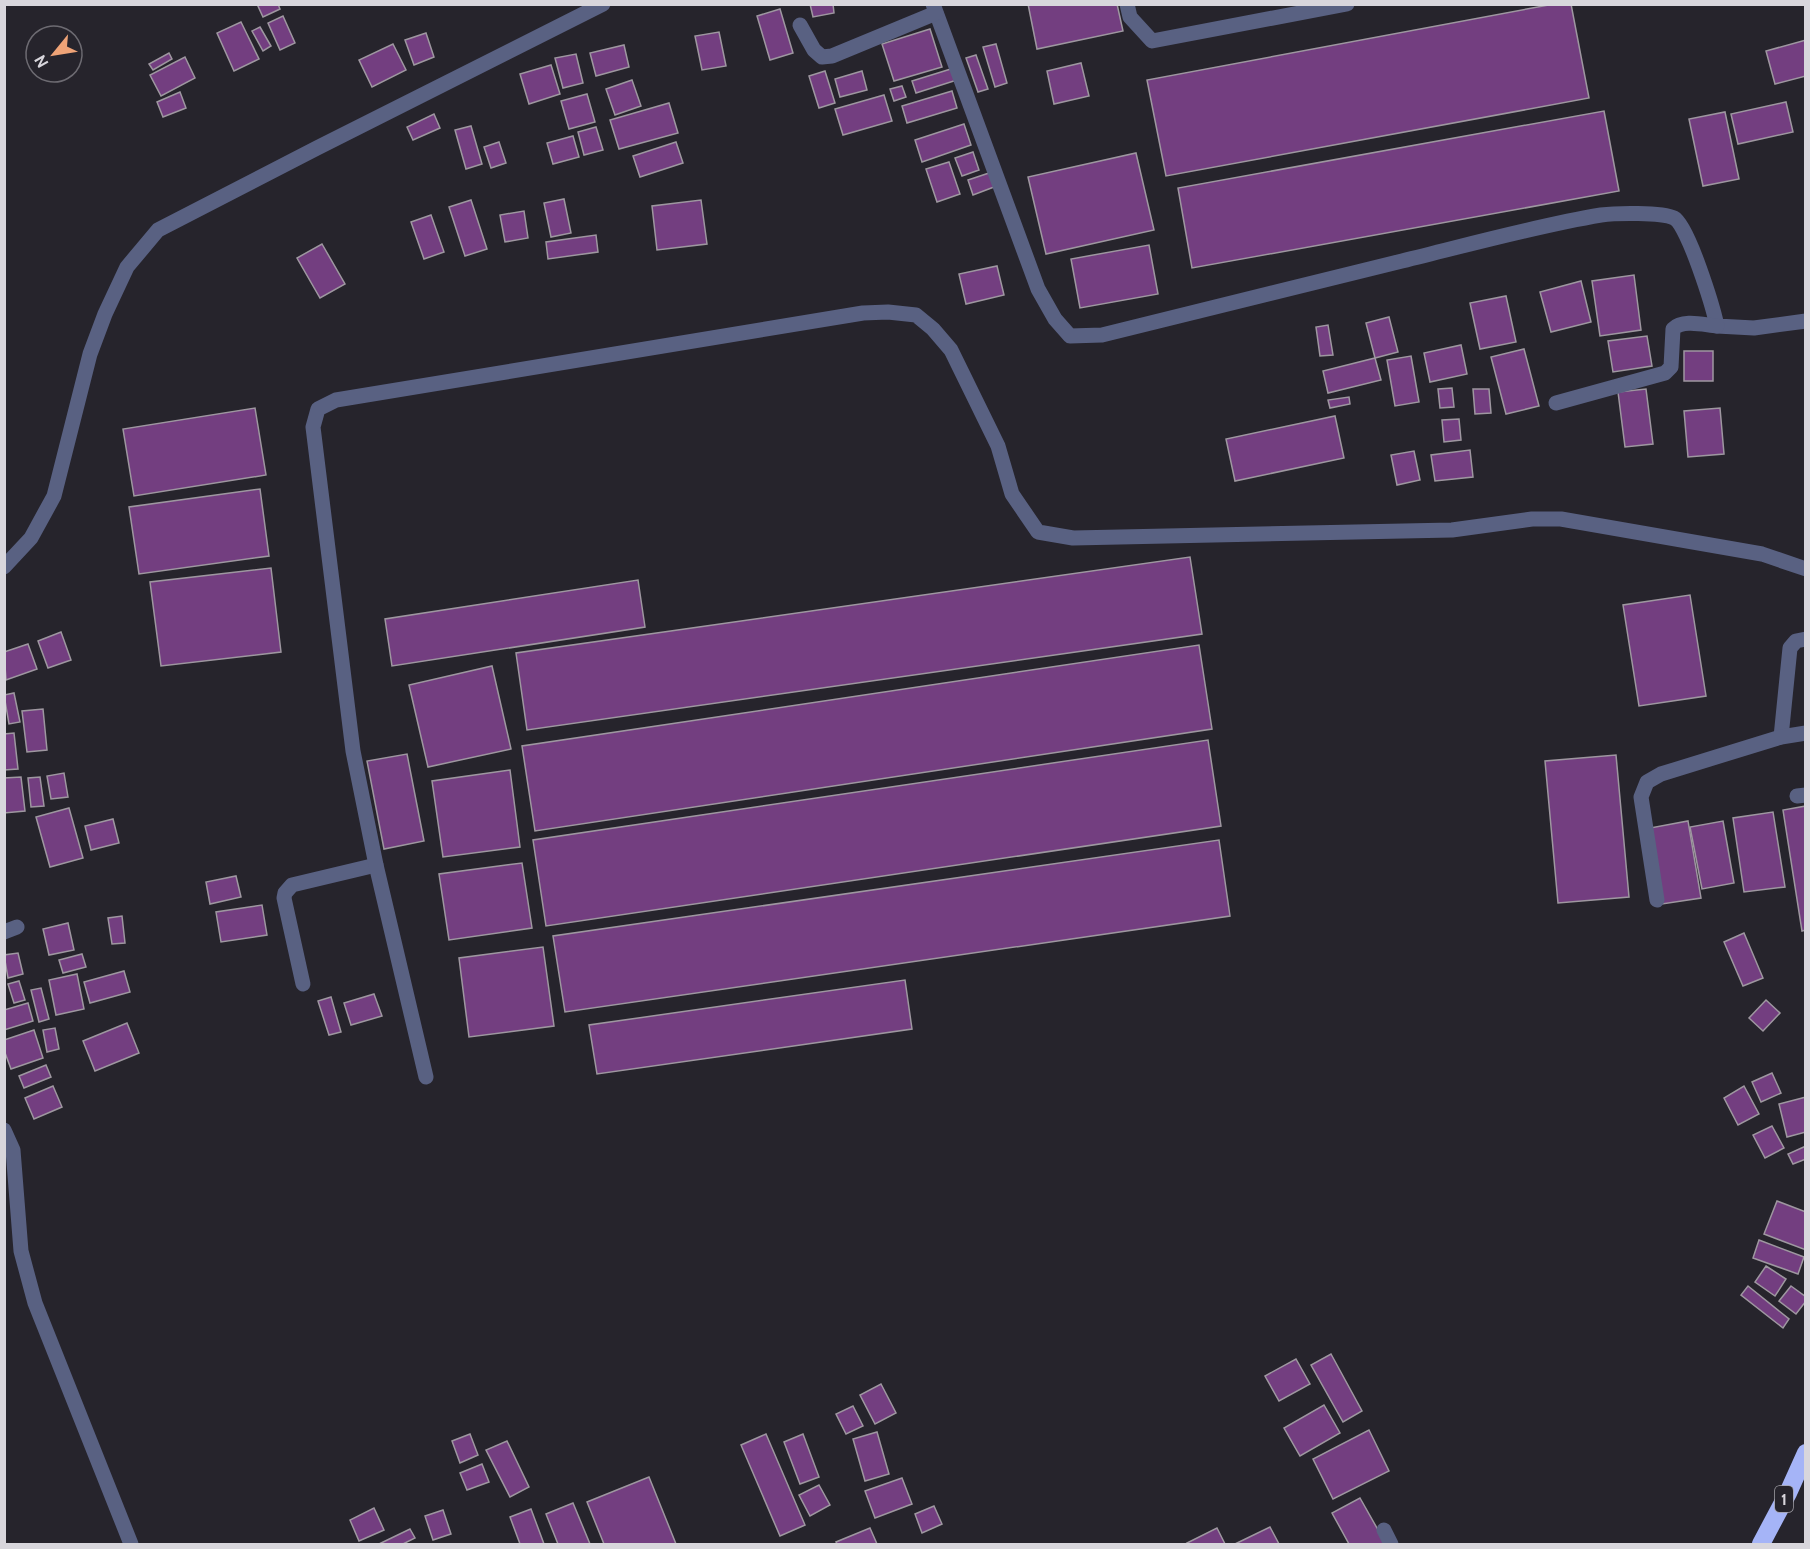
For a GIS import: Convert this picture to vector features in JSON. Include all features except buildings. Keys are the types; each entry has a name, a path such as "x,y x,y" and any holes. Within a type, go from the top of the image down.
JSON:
{"highway":[{"name":"1","path":"1761,1545 1806,1453"}],"street":[{"path":"4,567 31,538 54,496 90,354 105,314 127,267 158,230 603,4"},
{"path":"1127,4 1130,17 1152,41 1347,4"},
{"path":"800,25 814,50 822,57 832,56 935,9 1038,289 1055,319 1070,336 1102,335 1493,238 1604,214 1665,214 1676,219 1683,228 1699,267 1717,326"},
{"path":"426,1077 376,865 353,751 313,427 318,409 336,400 863,313 888,312 915,315 933,329 951,350 998,446 1011,494 1038,532 1073,538 1440,530 1532,519 1561,519 1762,554 1806,569"},
{"path":"1556,402 1665,373 1671,367 1673,329 1683,323 1754,328 1806,321"},
{"path":"1781,737 1790,648 1796,641 1806,639"},
{"path":"1657,900 1641,797 1647,782 1661,774 1781,737 1806,733"},
{"path":"303,984 284,898 285,893 292,885 376,865"},
{"path":"4,1130 13,1150 21,1251 35,1303 131,1545"},
{"path":"1384,1530 1391,1545"}]}
